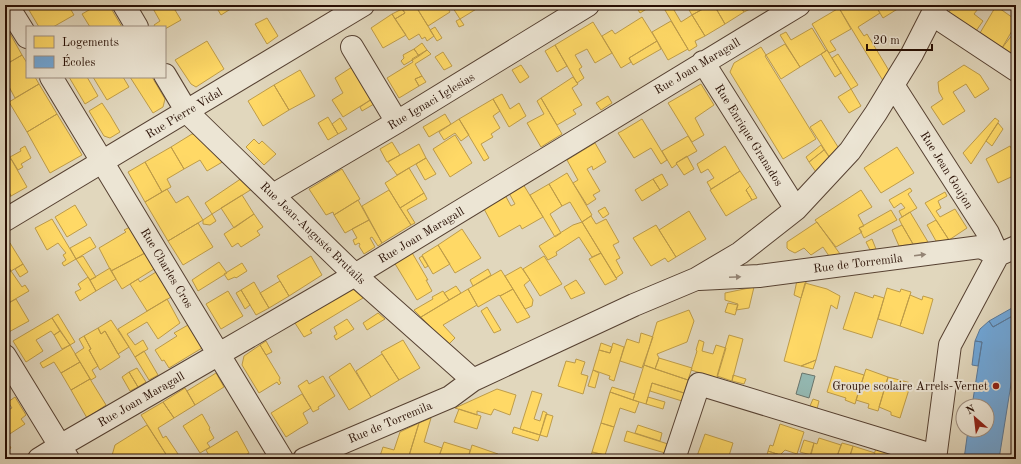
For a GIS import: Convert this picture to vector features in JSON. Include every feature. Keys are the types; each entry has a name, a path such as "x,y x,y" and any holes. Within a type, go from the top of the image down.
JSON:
{"street":[{"path":"7,5 26,35"},
{"path":"124,5 136,26"},
{"name":"Rue Pierre Vidal","path":"5,220 363,5"},
{"name":"Rue Ignaci Iglesias","path":"273,196 588,5"},
{"name":"Rue Joan Maragall","path":"39,459 64,452 219,354 355,275 799,5"},
{"path":"696,280 740,253 796,209 850,151 893,85 935,10 1016,70"},
{"path":"352,47 397,122"},
{"name":"Rue Enrique Granados","path":"703,62 796,209"},
{"name":"Rue Jean-Auguste Brutails","path":"166,77 187,112 355,275 473,380"},
{"name":"Rue Charles Cros","path":"52,78 282,459"},
{"name":"Rue Jean Goujon","path":"893,85 988,233 1007,251"},
{"name":"Rue de Torremila","path":"313,455 450,397 473,380 634,305 696,280 759,276 980,248 1007,251"},
{"path":"674,459 699,384 935,457 950,345 1007,251"},
{"path":"5,356 64,452"},
{"path":"313,455 348,459"}],"water":[{"path":"802,373 815,376 809,398 796,394"}],"building: Logements":[{"path":"26,5 68,5 74,15 55,26 38,26"},
{"path":"95,5 109,5 121,26 89,26 82,14 96,6"},
{"path":"151,5 172,5 181,20 166,28 166,26 154,26 160,21"},
{"path":"215,5 237,5 221,15"},
{"path":"407,5 415,5 434,36 427,41 425,37 422,39 419,34 409,40 395,19 405,13 402,9"},
{"path":"415,5 446,5 450,12 428,26"},
{"path":"451,5 476,5 478,8 460,19"},
{"path":"635,5 653,5 640,13"},
{"path":"662,5 671,5 681,22 692,15 705,36 695,41 697,46 689,51"},
{"path":"693,5 710,5 692,15 688,8"},
{"path":"710,5 714,5 725,24 705,36 692,15"},
{"path":"714,5 739,5 744,12 725,24"},
{"path":"739,5 753,5 754,7 744,12"},
{"path":"843,5 875,5 880,13 858,27 864,36 867,34 891,74 885,84 839,8"},
{"path":"875,5 904,5 883,18"},
{"path":"952,5 981,5 974,14 983,21 976,31 949,13"},
{"path":"996,6 1016,20 1016,24 1002,48 980,33"},
{"path":"839,8 851,29 830,41 836,50 829,53 812,24"},
{"path":"402,9 405,13 395,19 392,14"},
{"path":"392,14 406,35 383,48 371,28"},
{"path":"642,17 657,41 629,58 631,62 621,68 602,36 612,30 615,34"},
{"path":"267,18 278,36 267,44 255,24"},
{"path":"460,19 464,25 459,27 456,21"},
{"path":"671,21 688,49 668,60 652,32"},
{"path":"593,22 612,53 595,63 587,49 575,55 582,67 579,69 584,78 577,83 555,45"},
{"path":"435,27 442,38 437,41 430,30"},
{"path":"812,28 826,51 800,67 780,35 786,32 791,40"},
{"path":"8,30 22,55 5,65 5,32"},
{"path":"1016,30 1016,57 1002,48"},
{"path":"207,41 224,69 196,87 191,84 175,60"},
{"path":"657,41 661,49 633,65 629,58"},
{"path":"422,43 427,50 419,56 414,49"},
{"path":"785,44 800,67 781,79 766,55"},
{"path":"555,45 567,66 557,72 545,51"},
{"path":"761,47 816,139 783,159 730,72 734,63"},
{"path":"414,49 419,56 404,65 401,61 404,58 403,55"},
{"path":"427,50 431,54 415,64 422,76 415,79 419,86 399,98 387,78 413,62 412,59"},
{"path":"827,50 841,73 835,77 821,54"},
{"path":"443,52 452,66 444,70 435,57"},
{"path":"838,54 858,85 851,89 832,58"},
{"path":"22,55 26,61 26,78 36,78 39,84 15,98 5,79 5,65"},
{"path":"521,65 529,77 520,83 512,70"},
{"path":"964,65 980,75 989,89 975,98 966,84 953,92 965,111 943,125 931,107 943,99 939,92 938,82"},
{"path":"352,67 372,99 343,117 332,100 343,93 335,78"},
{"path":"300,70 315,96 289,110 274,85"},
{"path":"422,76 426,82 419,86 415,79"},
{"path":"573,77 578,84 572,88 582,105 573,110 576,114 557,125 541,98"},
{"path":"70,78 88,78 98,96 85,104"},
{"path":"94,78 124,78 129,87 107,100"},
{"path":"131,78 153,78 165,99 163,107 153,113"},
{"path":"39,84 57,114 27,132 9,102"},
{"path":"701,84 714,105 695,118 704,135 692,142 668,103"},
{"path":"274,85 289,110 263,126 248,101"},
{"path":"851,89 861,106 849,113 838,97"},
{"path":"502,94 510,109 519,103 526,116 509,127 493,99"},
{"path":"608,96 612,103 601,110 596,103"},
{"path":"541,98 562,134 541,147 527,123 544,114 537,101"},
{"path":"372,99 374,104 362,111 360,107"},
{"path":"493,99 500,111 493,116 500,128 491,134 493,137 481,144 489,158 484,161 459,119"},
{"path":"102,103 120,132 110,138 104,136 89,111"},
{"path":"57,114 82,155 50,173 27,132"},
{"path":"445,114 451,124 429,137 423,127"},
{"path":"328,117 338,134 328,140 318,123"},
{"path":"340,118 347,129 338,134 332,124"},
{"path":"995,118 999,121 971,164 963,153"},
{"path":"459,119 469,135 461,141 455,133 444,140 439,132"},
{"path":"642,119 667,160 661,164 651,148 634,158 618,133"},
{"path":"821,120 838,147 830,158 810,127"},
{"path":"998,123 1003,129 992,146 986,141"},
{"path":"192,134 197,135 224,161 207,171 200,160 184,169 171,147"},
{"path":"455,135 472,163 450,177 433,149"},
{"path":"688,136 697,151 676,163 677,164 672,168 662,151"},
{"path":"254,139 259,144 262,141 276,154 264,165 246,147"},
{"path":"392,142 400,155 387,162 380,149"},
{"path":"595,143 606,162 593,170 592,166 587,169 600,191 593,195 596,199 587,205 573,183 578,180 567,160"},
{"path":"419,144 426,158 397,175 388,162"},
{"path":"821,145 824,150 809,162 806,157"},
{"path":"25,146 31,158 21,164 23,167 18,170 10,157 21,151 20,149"},
{"path":"725,146 740,171 711,189 707,182 714,178 708,169 701,173 697,164"},
{"path":"1010,146 1016,157 1016,186 1011,177 998,183 986,159"},
{"path":"171,147 184,169 167,179 171,187 162,192 145,162"},
{"path":"897,147 914,173 881,193 864,168"},
{"path":"824,150 830,158 816,172 809,162"},
{"path":"687,156 694,169 684,175 676,163"},
{"path":"5,157 7,161 11,159 27,187 11,196 5,185"},
{"path":"426,158 436,174 425,180 416,164"},
{"path":"145,162 162,192 145,202 128,172"},
{"path":"409,168 424,193 400,208 385,183"},
{"path":"342,169 360,199 334,215 333,212 326,215 309,189"},
{"path":"740,171 750,186 746,190 752,200 726,216 710,190"},
{"path":"567,173 592,215 582,222 570,202 562,206 549,184"},
{"path":"662,174 668,185 660,190 653,179"},
{"path":"242,178 252,189 212,214 205,203"},
{"path":"653,179 660,190 642,201 635,190"},
{"path":"523,184 543,217 522,229 520,225 499,237 483,207 505,195 511,206 515,204 509,193"},
{"path":"549,184 562,206 550,214 561,233 555,237 530,195"},
{"path":"5,185 11,196 5,200"},
{"path":"750,186 757,198 752,200 746,190"},
{"path":"910,188 912,191 908,194 917,208 902,217 899,211 905,208 901,203 894,208 889,200"},
{"path":"167,189 176,203 188,196 203,220 168,241 145,202"},
{"path":"389,190 411,225 382,243 362,206"},
{"path":"861,190 872,207 858,215 864,226 859,228 862,232 836,247 815,220"},
{"path":"945,192 947,196 938,201 941,208 936,211 940,217 955,209 967,228 949,240 925,203"},
{"path":"424,193 427,199 407,210 415,223 411,225 400,208"},
{"path":"242,195 254,214 234,228 221,208"},
{"path":"358,200 369,220 345,233 334,215"},
{"path":"75,205 87,225 67,237 55,217"},
{"path":"605,207 609,214 603,218 598,211"},
{"path":"891,210 897,220 864,238 859,228"},
{"path":"689,211 706,239 676,257 659,230"},
{"path":"910,212 928,242 913,244 899,219"},
{"path":"212,214 216,221 210,225 203,224 203,220"},
{"path":"254,214 263,227 257,231 260,235 241,247 238,243 232,247 224,234"},
{"path":"591,216 596,224 606,219 619,242 613,245 620,258 616,260 623,273 616,278 582,222"},
{"path":"52,219 76,259 64,266 62,263 66,260 63,255 66,253 58,243 47,250 35,228"},
{"path":"369,220 382,243 378,246 372,237 370,238 375,247 364,254 359,246 359,243 355,245 353,240 357,238 352,229"},
{"path":"936,220 949,240 936,241 927,225"},
{"path":"582,222 601,253 592,257 579,237 556,252 557,255 548,260 539,246 573,225"},
{"path":"817,222 840,254 829,256 823,247 811,255 804,248 795,253 787,248 787,242"},
{"path":"198,223 213,247 183,265 168,241"},
{"path":"656,225 676,257 668,262 665,258 651,266 633,238"},
{"path":"902,225 913,244 899,246 892,230"},
{"path":"130,227 145,253 111,271 99,248 126,232 124,230"},
{"path":"462,229 481,258 455,273 438,245"},
{"path":"90,237 96,247 76,259 70,248"},
{"path":"872,239 876,249 870,250 866,242"},
{"path":"10,243 23,264 11,271 5,261 5,246"},
{"path":"438,245 450,264 433,274 422,255"},
{"path":"411,251 428,280 426,280 432,291 417,300 394,262"},
{"path":"145,253 154,269 122,289 111,271"},
{"path":"601,253 617,279 605,285 589,259"},
{"path":"83,256 96,277 90,280 76,259"},
{"path":"311,256 322,275 289,296 277,276"},
{"path":"422,256 428,266 425,268 419,258"},
{"path":"544,256 562,284 540,296 523,269"},
{"path":"5,261 11,271 5,274"},
{"path":"219,262 227,273 198,291 192,280"},
{"path":"242,263 247,271 236,278 235,277 228,280 224,274"},
{"path":"23,264 28,272 20,277 15,269"},
{"path":"521,267 530,280 524,285 533,300 532,306 525,309 505,276"},
{"path":"110,268 116,279 96,291 90,280"},
{"path":"488,269 491,275 473,286 470,280"},
{"path":"501,270 513,289 478,307 468,289"},
{"path":"11,271 22,287 25,285 29,291 5,305 5,274"},
{"path":"156,272 171,297 147,311 130,284 138,279 140,282"},
{"path":"88,277 96,291 80,301 75,292 81,289 78,284"},
{"path":"807,279 801,298 794,295 797,280"},
{"path":"576,280 585,293 571,299 564,287"},
{"path":"280,281 289,296 269,308 260,293"},
{"path":"254,282 269,308 256,315 241,290"},
{"path":"805,283 827,289 840,296 837,309 831,305 816,360 801,366 784,361"},
{"path":"456,286 461,293 449,300 444,293"},
{"path":"754,287 749,308 736,310 738,304 725,300 725,293"},
{"path":"348,288 354,290 363,298 310,330 312,333 304,337 295,323"},
{"path":"887,288 900,292 901,289 911,292 900,326 878,319"},
{"path":"468,289 477,305 443,325 455,338 448,345 421,317"},
{"path":"513,289 530,317 517,323 500,296"},
{"path":"241,290 250,305 245,309 236,293"},
{"path":"228,291 243,316 221,329 206,304"},
{"path":"443,291 449,300 421,317 414,310 433,299 432,297"},
{"path":"855,292 873,298 874,295 884,298 872,338 843,329"},
{"path":"910,295 922,300 923,296 933,299 923,334 900,326"},
{"path":"16,299 29,321 7,333 5,329 5,305"},
{"path":"167,299 180,323 158,339 147,322 127,334 135,345 143,340 148,349 135,357 118,329"},
{"path":"728,303 738,305 735,315 725,312"},
{"path":"487,307 501,330 494,333 481,311"},
{"path":"689,310 694,321 687,342 657,354 659,358 655,369 644,365 657,322"},
{"path":"378,313 385,319 367,330 363,323"},
{"path":"58,314 75,342 70,345 52,318"},
{"path":"52,318 60,331 54,335 51,331 36,340 43,351 26,362 13,341"},
{"path":"347,319 354,329 336,340 334,336 337,334 334,327"},
{"path":"111,320 129,347 118,354 105,331 101,334 98,328"},
{"path":"188,325 202,348 169,368 164,360 162,361 155,350 177,336 174,333"},
{"path":"98,328 101,334 105,331 120,357 100,370 89,350 91,349 84,336"},
{"path":"60,331 70,345 62,349 54,335"},
{"path":"641,333 653,337 642,368 620,361 627,339 639,343"},
{"path":"729,335 743,339 732,381 717,376"},
{"path":"84,336 91,349 89,350 98,366 92,370 96,377 91,380 75,354 84,348 79,339"},
{"path":"403,340 420,368 399,380 381,352"},
{"path":"699,340 704,342 702,351 713,354 716,345 726,348 717,378 691,370"},
{"path":"266,341 272,352 266,355 260,345"},
{"path":"601,343 612,347 610,353 599,350"},
{"path":"613,343 624,347 614,381 609,379 610,376 593,370 599,350 610,353"},
{"path":"70,345 80,362 61,373 54,362 43,368 40,363"},
{"path":"260,345 280,378 279,380 281,383 279,385 277,382 259,393 242,365 244,356"},
{"path":"144,351 158,375 149,380 135,357"},
{"path":"382,354 399,380 371,397 356,371"},
{"path":"659,358 692,368 688,380 655,369"},
{"path":"576,359 585,362 581,374 588,376 583,394 558,386 566,361 575,363"},
{"path":"816,360 813,369 801,366"},
{"path":"80,362 90,379 71,390 61,373"},
{"path":"350,363 371,397 349,410 329,377"},
{"path":"644,365 688,380 684,393 652,383 646,404 633,400"},
{"path":"835,366 864,375 855,404 845,400 846,398 827,392"},
{"path":"137,368 146,382 138,387 129,372"},
{"path":"866,369 888,377 878,411 868,408 869,404 856,400"},
{"path":"593,370 599,373 595,388 588,386"},
{"path":"129,372 138,387 130,391 122,377"},
{"path":"216,373 224,387 195,405 187,391"},
{"path":"733,375 746,379 744,384 732,381"},
{"path":"323,376 335,396 313,412 298,386 307,380 309,384"},
{"path":"888,377 911,383 900,418 891,415 891,412 879,407"},
{"path":"90,379 106,405 87,418 71,390"},
{"path":"652,383 684,393 682,401 650,391"},
{"path":"612,387 635,394 633,400 610,392"},
{"path":"185,388 195,405 174,418 163,402"},
{"path":"497,389 516,395 510,415 494,409 491,415 477,411 477,415 455,408"},
{"path":"532,391 542,394 534,419 540,421 543,411 547,413 540,435 520,429"},
{"path":"610,392 639,402 635,413 620,408 614,427 601,423"},
{"path":"302,394 311,408 303,413 308,423 286,437 271,413"},
{"path":"15,397 26,415 21,419 25,424 5,437 5,412 12,408 8,402"},
{"path":"648,397 665,402 663,409 646,404"},
{"path":"813,399 819,401 817,409 810,406"},
{"path":"163,402 174,418 158,428 163,438 166,436 178,454 169,459 141,415"},
{"path":"459,409 481,416 477,429 454,422"},
{"path":"202,414 214,438 207,443 210,447 200,453 183,426"},
{"path":"546,414 553,416 547,437 540,435"},
{"path":"431,418 424,442 442,448 438,459 408,459 419,423"},
{"path":"419,423 408,459 379,459 383,447 394,450 400,432"},
{"path":"601,423 614,427 605,455 592,452"},
{"path":"780,424 804,432 797,454 785,450 780,455 768,451 770,445 773,446"},
{"path":"147,425 169,459 111,459 115,445"},
{"path":"638,425 662,433 660,441 635,433"},
{"path":"514,427 540,435 538,441 512,433"},
{"path":"237,431 249,453 239,459 211,459 206,450"},
{"path":"627,431 668,444 665,453 624,441"},
{"path":"705,434 733,443 728,459 707,459 697,456"},
{"path":"5,438 11,448 5,451"},
{"path":"819,438 841,445 836,459 809,459 814,443 817,444"},
{"path":"804,440 814,443 811,455 800,452"},
{"path":"444,442 470,450 468,459 438,459"},
{"path":"842,443 853,446 849,459 836,459"},
{"path":"472,445 498,454 497,459 468,459"},
{"path":"853,446 875,453 874,455 886,459 849,459"},
{"path":"876,448 900,455 899,459 886,459 874,455"},
{"path":"768,451 780,455 779,459 766,459"},
{"path":"592,452 608,456 607,459 590,459"}],"building: Écoles":[{"path":"1012,308 1016,314 993,327 989,321"},
{"name":"Groupe scolaire Arrels-Vernet","path":"1016,314 1016,358 999,459 964,459 967,438 995,438 995,398 973,398 982,342 975,341 980,329 989,321 993,327"},
{"path":"975,341 982,342 978,366 972,365"}],"place":[{"name":"Groupe scolaire Arrels-Vernet","path":"996,386"}]}
